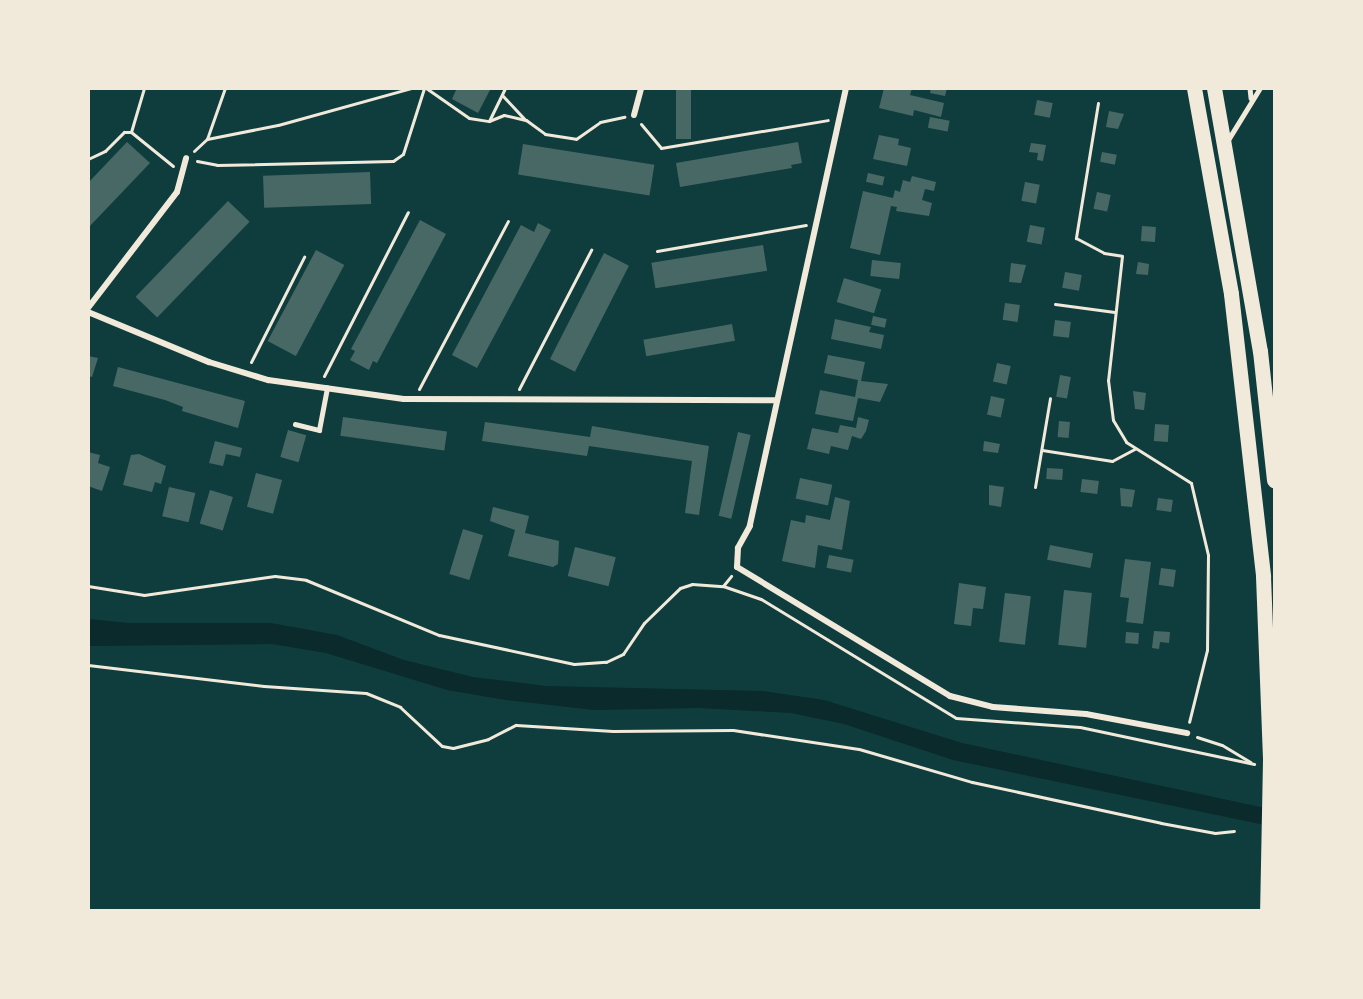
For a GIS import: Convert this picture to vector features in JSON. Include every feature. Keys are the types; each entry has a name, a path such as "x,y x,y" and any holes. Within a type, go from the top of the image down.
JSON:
{"highway":[{"path":"1214,88 1260,351 1275,480"},
{"path":"1194,90 1231,294 1263,576 1270,760 1267,910"}],"street":[{"path":"634,116 641,88"},
{"path":"846,88 750,526 738,548 737,567 950,696 993,707 1086,714 1187,733"},
{"path":"186,158 177,192 88,310 168,346 245,373 324,388 417,399 776,400"}],"lane":[{"path":"1250,88 1251,98"},
{"path":"1225,146 1251,98 1260,88"},
{"path":"295,424 319,430 324,388"}],"path":[{"path":"131,132 144,88"},
{"path":"186,158 207,139 225,88"},
{"path":"207,139 278,125 411,88"},
{"path":"186,158 217,165 393,161 403,154 425,88 469,118 489,121 504,116 526,120"},
{"path":"489,121 505,88"},
{"path":"502,94 526,120 545,134 576,139 600,122 634,116 661,148 839,118"},
{"path":"1098,103 1076,238 1104,253 1122,256 1108,380 1113,420 1126,442 1191,483 1209,555 1207,650 1187,733 1222,745 1254,764 1216,753"},
{"path":"88,159 105,151 124,132 131,132 182,173"},
{"path":"324,388 326,370 408,213"},
{"path":"417,399 420,383 508,221"},
{"path":"657,251 798,225 815,226"},
{"path":"516,401 520,385 591,250"},
{"path":"245,373 304,257"},
{"path":"1055,304 1114,312"},
{"path":"1035,487 1050,398"},
{"path":"1042,450 1112,461 1136,448"},
{"path":"88,586 144,595 275,576 306,580 440,635 574,664 606,662 622,654 644,623 680,588 692,584 723,586"},
{"path":"88,665 264,686 366,693 400,707 442,746 453,748 488,739 516,725 613,731 733,730 859,749 972,782 1161,823 1215,833 1234,831"}],"water":[{"path":"89,619 128,623 271,623 337,635 404,660 473,677 546,686 763,691 824,700 962,743 1274,810 1274,827 953,760 844,724 791,713 699,708 594,710 506,700 447,690 326,653 272,644 89,646"}],"building":[{"path":"457,88 491,88 478,113 452,99"},
{"path":"676,88 691,88 691,139 676,139"},
{"path":"884,88 912,88 910,95 944,103 941,117 914,110 913,116 879,108"},
{"path":"931,88 947,88 945,96 930,93"},
{"path":"1037,100 1053,103 1050,118 1034,115"},
{"path":"1109,111 1124,114 1118,129 1106,127"},
{"path":"930,117 950,121 948,132 928,128"},
{"path":"879,135 899,139 898,145 911,148 907,166 873,159"},
{"path":"127,142 150,163 88,228 88,183"},
{"path":"798,142 802,163 791,165 792,168 680,187 676,163"},
{"path":"1031,143 1046,145 1043,161 1037,160 1038,153 1029,152"},
{"path":"523,144 654,165 650,195 518,175"},
{"path":"1102,152 1117,155 1115,165 1100,162"},
{"path":"370,172 371,204 264,208 263,176"},
{"path":"868,173 885,177 883,186 866,182"},
{"path":"912,176 936,182 934,191 925,189 922,200 932,203 929,216 896,211 897,207 891,206 880,255 850,248 863,191 893,198 895,190 900,192 903,180 910,182"},
{"path":"1025,182 1040,185 1036,204 1021,201"},
{"path":"1097,192 1111,195 1107,212 1093,209"},
{"path":"228,201 250,222 157,318 136,297"},
{"path":"420,220 446,234 377,363 373,361 369,370 350,360 355,351 351,349"},
{"path":"538,223 551,230 477,368 452,355 521,225 534,232"},
{"path":"1030,225 1045,228 1041,245 1027,242"},
{"path":"1142,226 1156,227 1155,242 1141,241"},
{"path":"763,245 767,271 655,288 651,263"},
{"path":"316,250 344,265 296,356 268,341"},
{"path":"604,253 629,266 575,372 550,359"},
{"path":"872,260 901,263 899,279 870,276"},
{"path":"1138,262 1149,264 1148,275 1136,274"},
{"path":"1011,263 1026,265 1021,283 1009,282"},
{"path":"1065,272 1082,275 1079,291 1062,288"},
{"path":"844,278 881,289 874,313 837,302"},
{"path":"1005,303 1020,305 1017,322 1003,320"},
{"path":"873,316 887,319 885,328 871,325"},
{"path":"835,319 871,327 869,332 884,335 881,349 831,339"},
{"path":"1055,320 1071,322 1069,338 1053,336"},
{"path":"732,324 735,341 646,356 643,340"},
{"path":"828,355 865,362 861,381 888,384 880,402 858,398 853,421 815,414 820,390 855,397 858,380 824,373"},
{"path":"88,356 98,358 92,377 88,376"},
{"path":"997,363 1011,366 1007,384 993,382"},
{"path":"118,367 245,401 238,428 182,411 183,407 165,400 113,386"},
{"path":"1060,375 1071,377 1067,399 1056,397"},
{"path":"1133,391 1146,393 1144,410 1135,409"},
{"path":"991,396 1005,399 1001,417 987,415"},
{"path":"343,417 447,432 444,450 340,436"},
{"path":"858,417 869,420 866,431 861,439 852,436 848,450 831,446 829,454 807,449 812,428 838,433 840,425 856,428"},
{"path":"1059,421 1070,422 1069,438 1058,437"},
{"path":"485,422 590,437 592,426 709,446 699,515 685,513 692,461 589,446 587,456 482,441"},
{"path":"1155,424 1169,425 1168,442 1154,441"},
{"path":"288,430 306,435 299,462 280,457"},
{"path":"738,432 751,435 731,519 719,516"},
{"path":"215,441 242,448 240,457 226,454 223,466 209,463"},
{"path":"984,441 1000,444 998,453 983,451"},
{"path":"88,452 100,455 98,463 110,467 102,491 88,486"},
{"path":"139,454 166,466 161,484 155,482 152,492 123,485 131,455"},
{"path":"1047,468 1063,469 1062,480 1046,479"},
{"path":"256,473 282,480 273,514 247,507"},
{"path":"800,478 832,485 828,505 796,499"},
{"path":"1082,479 1099,481 1097,494 1080,492"},
{"path":"989,485 1004,487 1001,507 989,505"},
{"path":"169,487 195,493 189,522 162,516"},
{"path":"1120,488 1135,490 1132,507 1121,506"},
{"path":"210,490 233,497 223,530 200,523"},
{"path":"835,497 850,501 842,550 818,545 815,568 782,561 791,520 805,523 806,515 830,520"},
{"path":"1158,498 1173,500 1171,512 1156,510"},
{"path":"493,507 529,516 525,533 559,541 558,564 553,567 508,556 515,530 490,521"},
{"path":"463,529 483,535 469,580 449,574"},
{"path":"1050,545 1093,553 1090,568 1047,560"},
{"path":"575,547 616,557 608,586 568,576"},
{"path":"829,555 854,560 851,573 827,568"},
{"path":"1125,559 1151,562 1143,624 1126,622 1129,598 1120,597"},
{"path":"1161,568 1176,570 1173,587 1159,585"},
{"path":"959,583 986,587 983,609 973,608 971,626 954,624"},
{"path":"1064,590 1092,593 1086,648 1058,645"},
{"path":"1005,593 1031,596 1025,645 999,642"},
{"path":"1154,631 1170,632 1169,643 1160,642 1159,649 1152,648"},
{"path":"1126,632 1139,633 1138,644 1125,643"}]}
